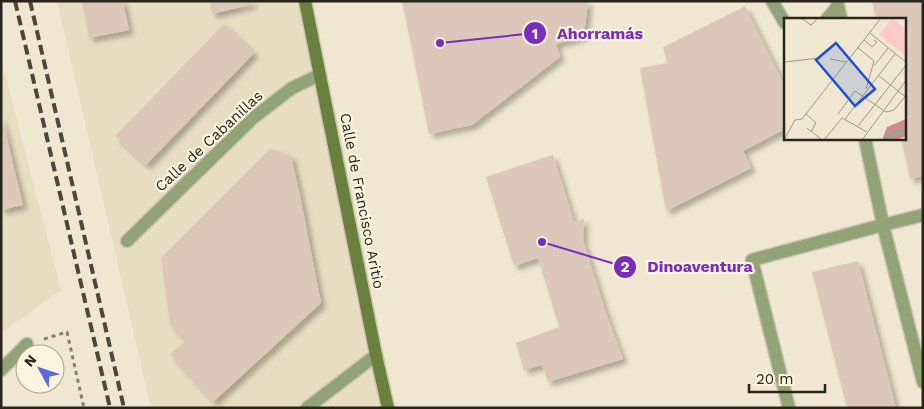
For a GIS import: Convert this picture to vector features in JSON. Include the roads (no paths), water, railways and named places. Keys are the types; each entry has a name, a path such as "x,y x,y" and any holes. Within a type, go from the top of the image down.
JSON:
{"main road":[{"name":"Calle de Francisco Aritio","path":"305,1 388,408"}],"street":[{"path":"772,1 784,19"},
{"path":"828,18 839,9"},
{"name":"Calle de Cabanillas","path":"127,241 253,118 292,88 319,75"},
{"path":"864,142 882,225 923,382"},
{"path":"789,408 752,260 923,215"},
{"path":"307,408 376,355"},
{"path":"1,370 15,356"}],"railway":[{"path":"15,1 110,408"},
{"path":"30,1 124,408"}],"place":[{"name":"Ahorramás","path":"440,43"},
{"name":"Dinoaventura","path":"542,242"}]}
